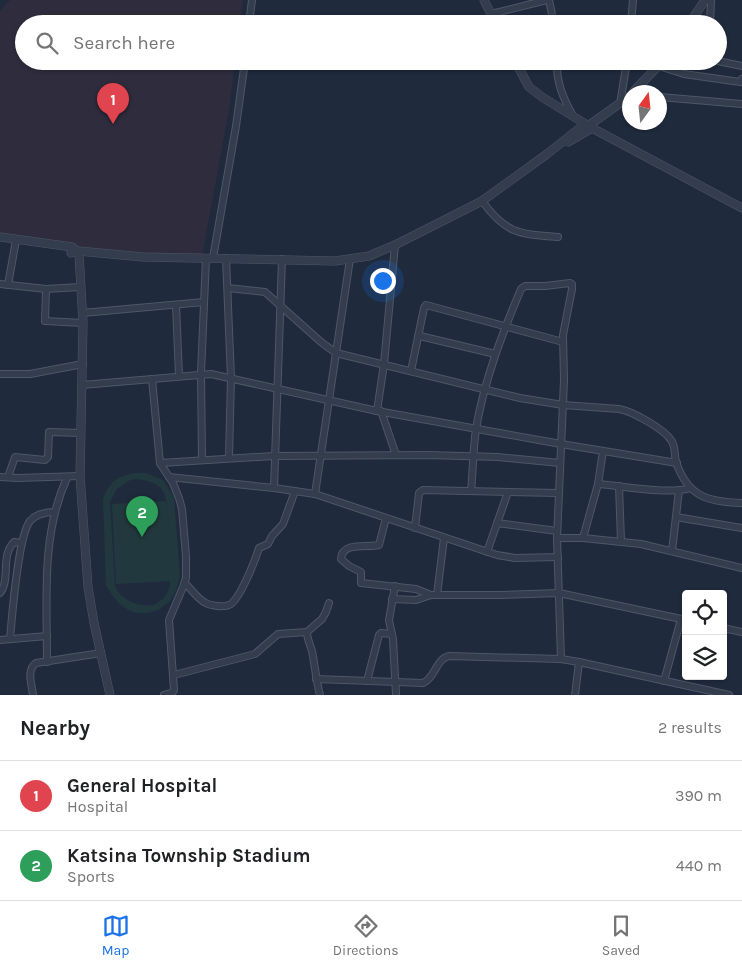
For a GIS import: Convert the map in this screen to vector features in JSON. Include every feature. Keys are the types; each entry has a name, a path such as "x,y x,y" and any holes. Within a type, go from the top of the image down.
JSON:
{"street":[{"path":"250,15 252,0"},
{"path":"484,0 491,14 548,0 552,15"},
{"path":"632,15 633,0"},
{"path":"695,15 705,0"},
{"path":"710,15 711,0"},
{"path":"727,62 742,66"},
{"path":"202,460 201,374 204,302 210,258 236,126 244,70"},
{"path":"520,70 529,87 588,126 742,208"},
{"path":"556,70 558,83 573,116"},
{"path":"0,236 42,243 74,252 143,257 335,260 370,256 482,201 620,104 626,70"},
{"path":"640,85 655,70"},
{"path":"672,70 678,73 724,81 740,82 742,79"},
{"path":"667,98 742,104"},
{"path":"482,201 492,214 508,229 526,234 558,237"},
{"path":"8,285 16,240"},
{"path":"395,245 379,411 396,455"},
{"path":"74,252 79,279 83,323 80,476 88,587 110,695"},
{"path":"226,258 231,378 229,458"},
{"path":"274,488 282,259"},
{"path":"315,494 350,259"},
{"path":"471,491 476,429 495,354 522,287 570,283 572,284 572,289 564,326 563,342 563,404 558,493 557,535 560,659"},
{"path":"0,284 46,289 80,287"},
{"path":"228,288 262,291 271,296 321,342 336,353 520,398 619,409 637,416 671,439 674,444 677,463 696,494 707,498 742,503"},
{"path":"46,289 46,322 83,323"},
{"path":"82,313 204,302"},
{"path":"176,304 179,376"},
{"path":"411,371 426,305 563,342"},
{"path":"418,336 495,354"},
{"path":"0,374 30,374 83,364"},
{"path":"82,385 211,374 379,411 677,463"},
{"path":"152,379 160,463 176,490 182,509 186,556 185,583 169,620 174,675 173,692 164,695"},
{"path":"8,477 15,457 46,460 48,457 50,432 80,433"},
{"path":"584,538 598,484 604,451"},
{"path":"160,463 229,458 320,455 498,456 560,463"},
{"path":"0,477 67,478 80,476"},
{"path":"169,477 315,494 486,552 515,558 558,558"},
{"path":"47,662 48,570 55,512 67,478"},
{"path":"598,484 679,490 691,488"},
{"path":"619,486 621,541"},
{"path":"672,552 679,490"},
{"path":"185,583 205,603 221,606 232,603 250,570 259,548 268,544 272,536 283,524 295,491"},
{"path":"415,528 420,491 558,493"},
{"path":"486,552 508,492"},
{"path":"10,639 22,543 27,526 31,519 40,514 55,512"},
{"path":"676,517 742,528"},
{"path":"386,518 378,546 349,547 340,556 341,559 349,566 362,572 361,583 416,589 434,595"},
{"path":"497,523 557,535 621,541 742,568"},
{"path":"434,595 444,538"},
{"path":"0,593 3,588 8,550 14,542 22,543"},
{"path":"0,550 8,550"},
{"path":"395,586 390,620 396,695"},
{"path":"392,599 416,600 434,595 559,593 682,620"},
{"path":"174,675 255,654 278,634 306,632 322,619 329,603"},
{"path":"664,681 682,623"},
{"path":"727,629 742,632"},
{"path":"306,632 320,695"},
{"path":"367,681 379,635 381,633 392,634"},
{"path":"0,640 47,636"},
{"path":"33,695 30,671 36,663 101,653"},
{"path":"316,679 426,682 442,659 449,656 560,659 729,695"},
{"path":"575,695 579,662"}],"shaded area":[{"path":"10,0 243,0 241,15 15,15 15,70 234,70 230,104 202,257 103,258 0,233 0,11"}],"green space":[{"path":"146,473 163,480 174,497 180,576 176,591 170,601 158,610 148,613 135,613 119,604 106,586 103,499 111,484 129,474","holes":["136,479 153,483 165,495 166,501 112,504 116,584 170,581 166,595 154,605 142,605 131,602 122,596 115,586 110,502 117,489 128,481"]}],"place":[{"name":"General Hospital","path":"113,124"},
{"name":"Katsina Township Stadium","path":"142,537"}]}
